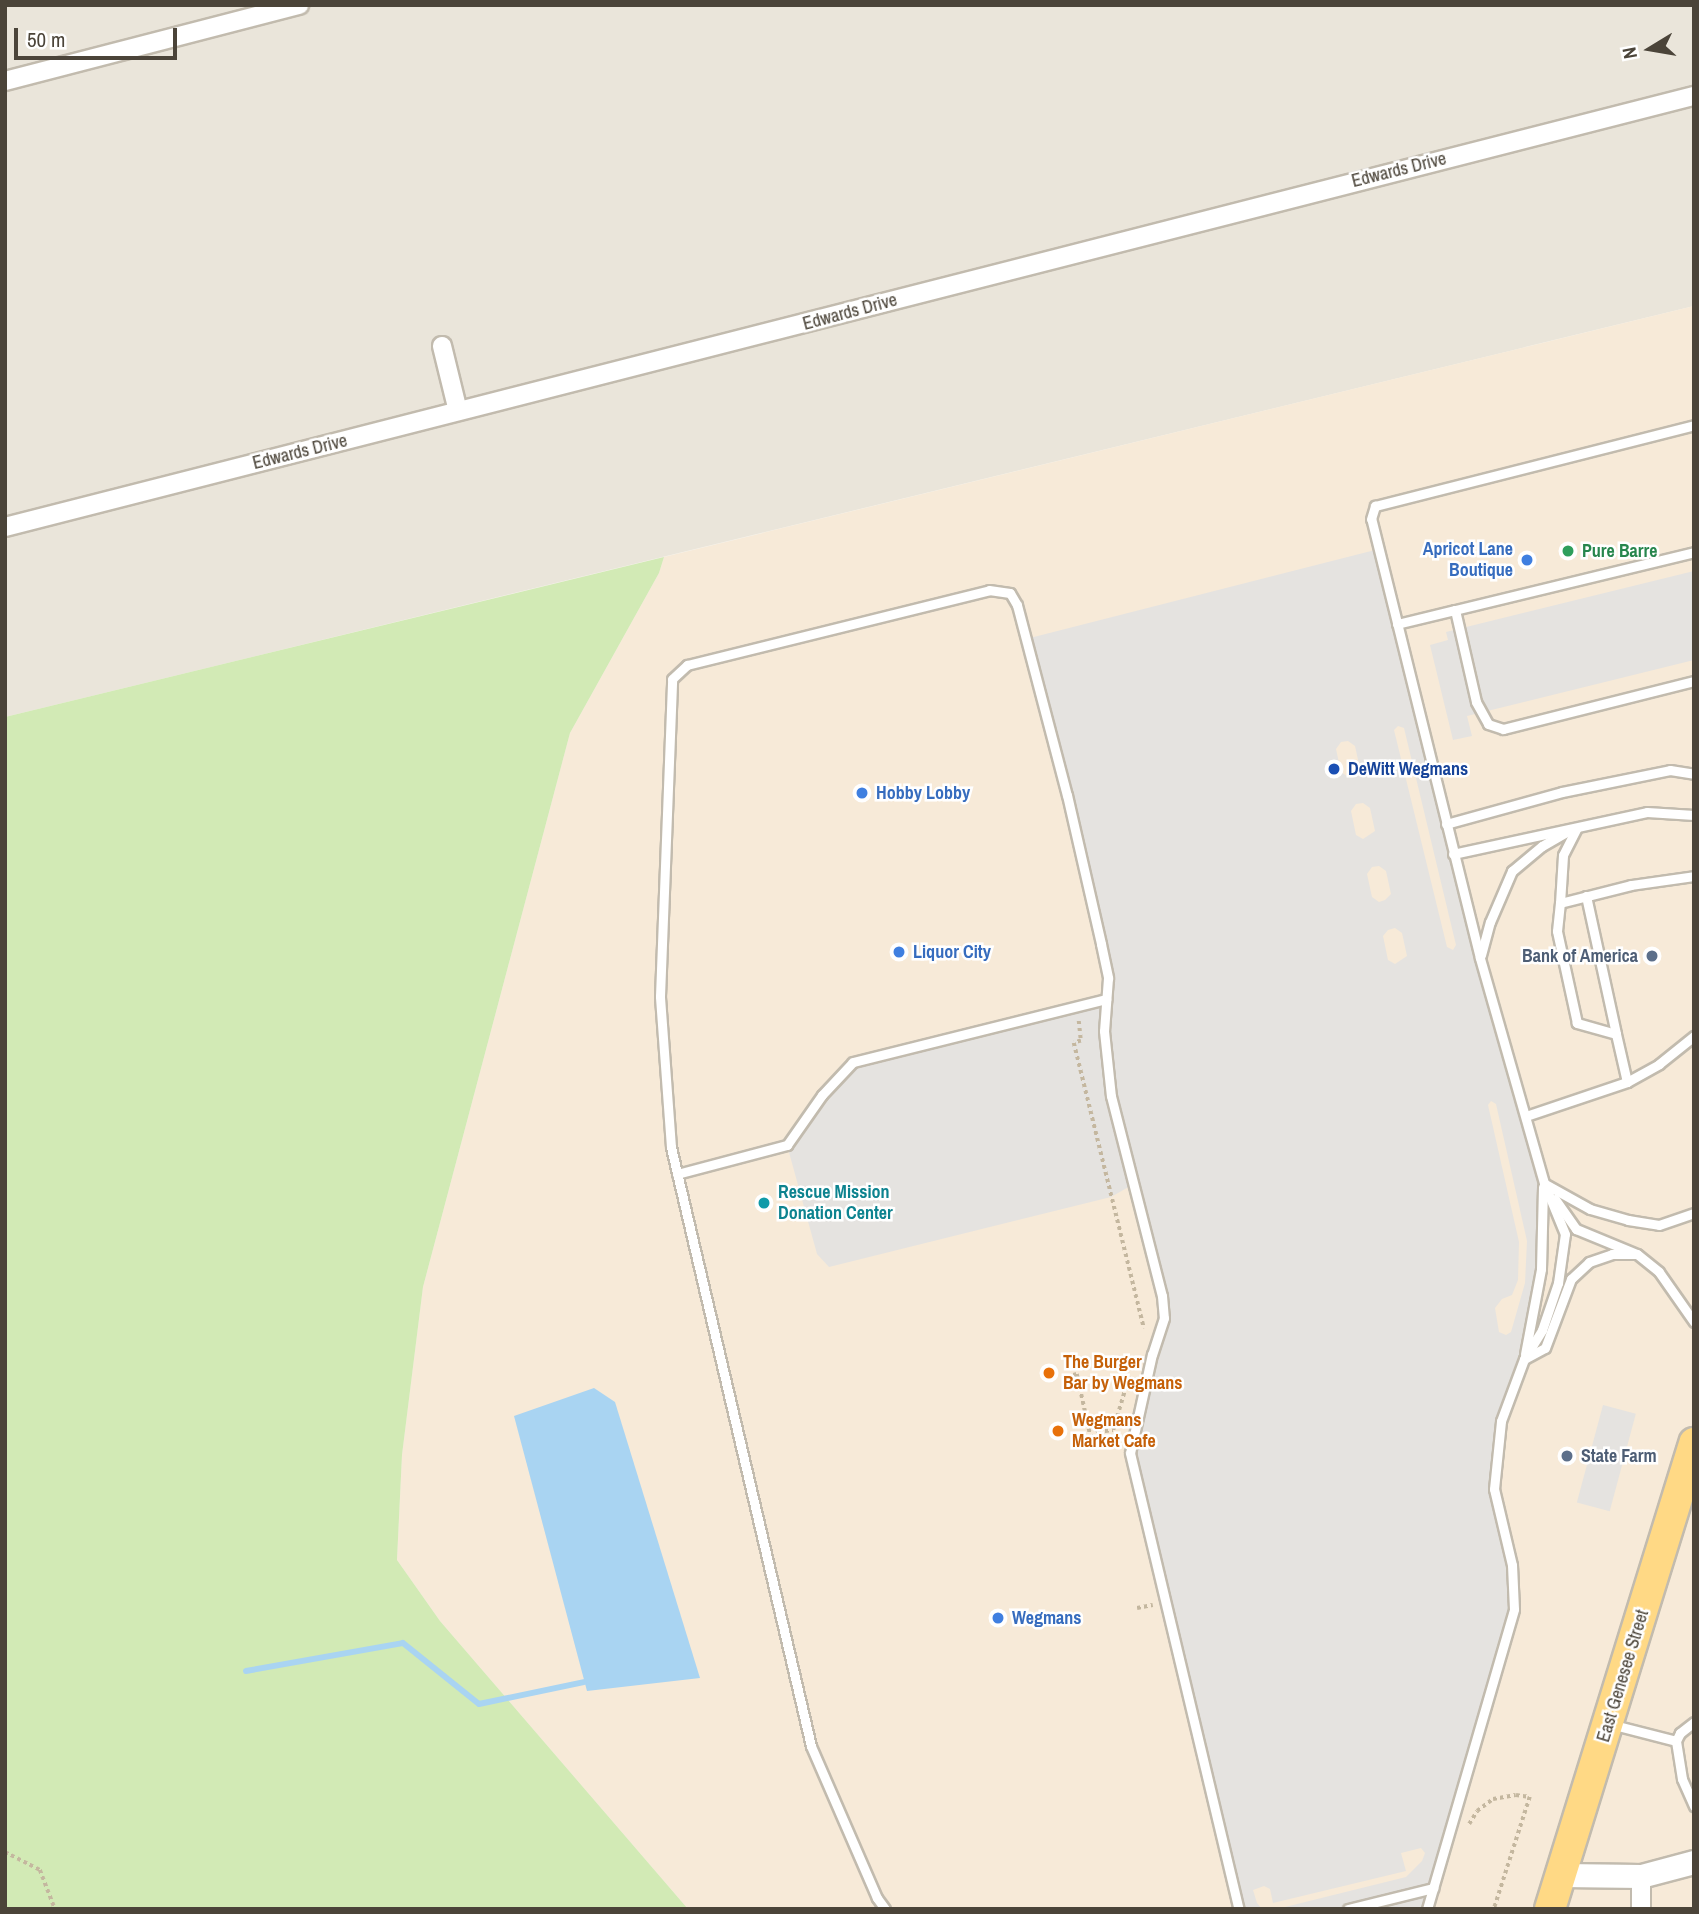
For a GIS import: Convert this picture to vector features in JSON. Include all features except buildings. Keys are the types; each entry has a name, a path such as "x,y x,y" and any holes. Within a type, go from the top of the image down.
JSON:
{"highway":[{"name":"East Genesee Street","path":"1550,1909 1609,1724 1686,1498 1694,1443"}],"street":[{"path":"5,81 299,5"},
{"name":"Edwards Drive","path":"5,527 1694,96"},
{"path":"442,345 458,411"},
{"path":"1562,1875 1641,1876 1694,1862"},
{"path":"1641,1876 1641,1909"}],"lane":[{"path":"1524,1359 1542,1330 1558,1283 1565,1234 1544,1183 1480,957 1371,519 1376,506 1694,425"},
{"path":"1397,624 1694,552"},
{"path":"885,1909 877,1898 811,1746 671,1147 660,996 672,679 687,665 989,590 1010,593 1017,606 1067,795 1108,978 1104,1031 1111,1096 1162,1296 1164,1318 1150,1362 1130,1453 1239,1909"},
{"path":"1455,610 1476,702 1488,724 1503,729 1694,681"},
{"path":"1446,824 1589,786 1670,770 1694,774"},
{"path":"1453,854 1647,812 1694,815"},
{"path":"1578,826 1563,855 1557,931 1577,1023 1616,1034"},
{"path":"1480,957 1490,922 1512,871 1542,846 1578,826"},
{"path":"1560,903 1630,884 1694,876"},
{"path":"1586,897 1627,1082"},
{"path":"677,1174 787,1145 822,1095 853,1062 1106,999"},
{"path":"1526,1116 1627,1082 1659,1064 1694,1036"},
{"path":"1544,1183 1590,1209 1628,1220 1659,1225 1694,1213"},
{"path":"1544,1183 1576,1229 1637,1254 1659,1272 1694,1322"},
{"path":"1427,1909 1514,1609 1512,1565 1494,1489 1501,1421 1524,1359 1541,1269 1544,1183"},
{"path":"1524,1359 1545,1348 1571,1279 1589,1262 1612,1254 1637,1254"},
{"path":"1694,1722 1680,1733 1676,1741 1685,1787 1694,1806"},
{"path":"1609,1724 1676,1741"},
{"path":"1348,1909 1433,1888"}],"path":[{"path":"1078,1005 1081,1041 1074,1042 1144,1329 1140,1342"},
{"path":"1073,1375 1077,1374 1091,1438 1098,1432 1113,1430 1132,1367"},
{"path":"1452,1823 1468,1826 1477,1811 1493,1799 1517,1795 1530,1797 1494,1909"},
{"path":"5,1852 40,1870 55,1909"}],"shaded area":[{"path":"5,5 1694,5 1694,306 5,717"},
{"path":"1694,306 1694,1909 688,1909 440,1621 397,1560 402,1455 423,1287 570,733 659,573 664,557"},
{"path":"1379,549 1417,709 1544,1183 1541,1269 1524,1359 1501,1421 1494,1489 1512,1565 1514,1609 1427,1909 1277,1909 1406,1877 1422,1861 1425,1853 1421,1848 1401,1853 1406,1871 1273,1903 1270,1889 1264,1886 1253,1890 1262,1909 1239,1909 1130,1453 1164,1318 1132,1185 1111,1197 829,1267 817,1254 787,1145 853,1062 1106,998 1108,978 1026,639","holes":["1398,726 1404,728 1456,945 1453,950 1447,947 1394,730","1348,741 1355,746 1360,769 1348,777 1341,772 1336,749 1341,742","1363,803 1370,808 1375,831 1363,839 1356,835 1351,811 1356,804","1379,866 1386,871 1391,894 1379,902 1372,897 1367,874 1372,867","1395,928 1402,933 1407,956 1395,964 1388,960 1383,936 1388,930","1491,1101 1496,1104 1527,1241 1525,1283 1511,1332 1506,1335 1499,1332 1495,1308 1502,1299 1512,1295 1518,1280 1519,1242 1488,1105"]},
{"path":"1694,571 1694,660 1467,716 1472,736 1453,740 1430,645 1448,640 1446,632"},
{"path":"1603,1405 1636,1414 1610,1511 1577,1503"}],"green space":[{"path":"664,557 659,573 570,733 423,1287 402,1455 397,1560 440,1621 688,1909 5,1909 5,717"}],"water":[{"path":"594,1388 615,1402 700,1678 587,1691 514,1416"}],"waterway":[{"path":"246,1671 403,1643 479,1704 584,1682"}],"place":[{"name":"Pure Barre","path":"1568,551"},
{"name":"Apricot Lane Boutique","path":"1527,560"},
{"name":"DeWitt Wegmans","path":"1334,769"},
{"name":"Hobby Lobby","path":"862,793"},
{"name":"Liquor City","path":"899,952"},
{"name":"Bank of America","path":"1652,956"},
{"name":"Rescue Mission Donation Center","path":"764,1203"},
{"name":"The Burger Bar by Wegmans","path":"1049,1373"},
{"name":"Wegmans Market Cafe","path":"1058,1431"},
{"name":"State Farm","path":"1567,1456"},
{"name":"Wegmans","path":"998,1618"}]}
